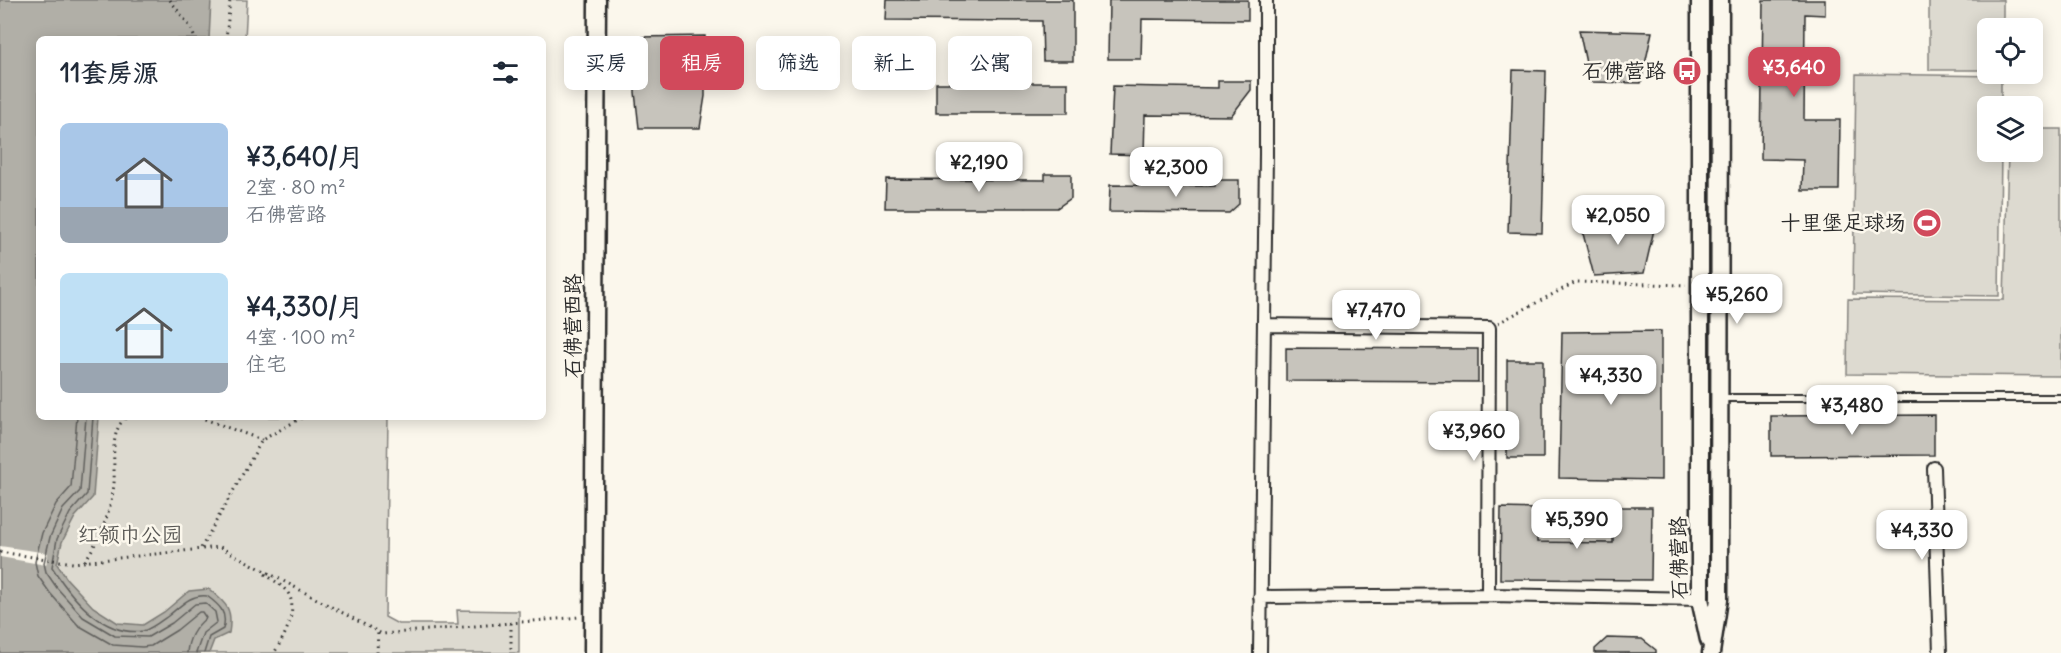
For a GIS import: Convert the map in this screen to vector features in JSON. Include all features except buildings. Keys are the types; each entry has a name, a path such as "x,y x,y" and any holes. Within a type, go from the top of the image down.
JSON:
{"street":[{"name":"石佛营西路","path":"593,653 597,0"},
{"path":"1260,653 1266,0"},
{"name":"石佛营路","path":"1700,0 1700,599 1711,650"},
{"name":"石佛营路","path":"1711,650 1719,599 1720,0"},
{"path":"1264,325 1489,328 1488,596"},
{"path":"1934,468 1940,653"},
{"path":"1260,597 1488,596 1700,599"}],"lane":[{"path":"1719,398 2061,398"}],"path":[{"path":"170,0 191,28 194,36"},
{"path":"226,36 230,0"},
{"path":"1489,328 1576,282 1700,285"},
{"path":"85,561 96,544 108,514 114,483 117,429 124,420"},
{"path":"207,420 262,440"},
{"path":"201,548 262,440 298,420"},
{"path":"0,552 74,563 220,547 277,582 289,594 293,608 287,628 274,653"},
{"path":"244,561 382,634 593,616"},
{"path":"511,623 511,653"},
{"path":"377,653 378,632"}],"green space":[{"name":"红领巾公园","path":"0,0 247,0 245,36 36,36 36,420 388,420 385,617 398,624 458,624 457,610 519,611 519,653 0,653"},
{"path":"1929,0 2003,0 2003,18 1977,18 1977,70 1929,70"},
{"name":"十里堡足球场","path":"1856,74 1977,76 1977,84 2001,84 2001,96 1977,96 1977,162 2001,162 1999,296 1853,294"},
{"path":"2043,129 2061,129 2061,376 1847,374 1848,299 2004,300 2008,162 2043,162"}],"water":[{"path":"0,0 211,0 209,36 36,36 36,420 99,420 93,497 75,517 62,542 57,564 67,579 93,607 118,623 143,625 164,612 189,591 209,589 224,603 229,612 229,633 214,640 209,653 0,653"}],"pier":[{"path":"0,546 48,553 46,565 0,557"}],"place":[{"name":"石佛营路","path":"1687,71"},
{"name":"十里堡足球场","path":"1927,223"}]}
